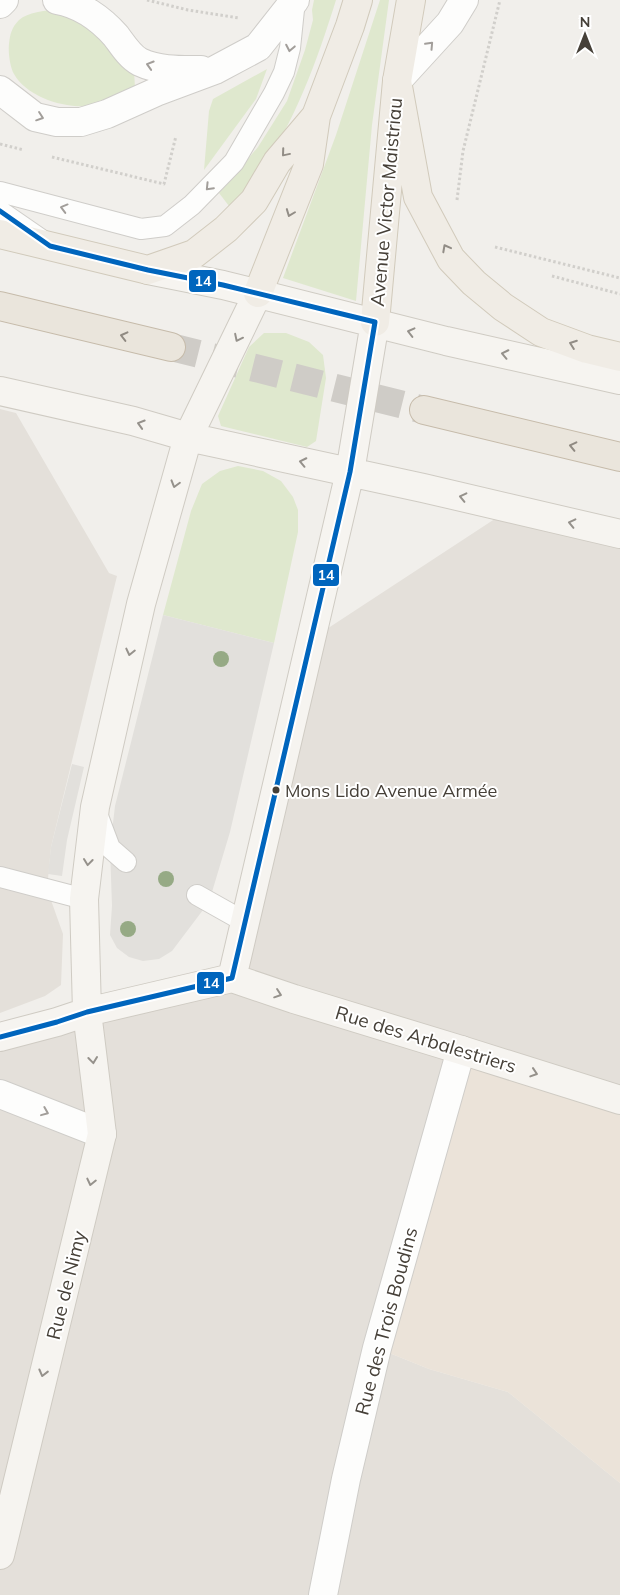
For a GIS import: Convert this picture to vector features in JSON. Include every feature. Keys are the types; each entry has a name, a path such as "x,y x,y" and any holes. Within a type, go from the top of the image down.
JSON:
{"highway":[{"path":"0,306 171,347"},
{"path":"424,410 620,457"}],"main road":[{"path":"258,293 309,164 316,116 358,0"},
{"name":"Avenue Victor Maistriau","path":"375,322 397,81 411,0"},
{"path":"397,81 418,196 451,259 474,283 503,307 541,332 587,349 620,357"},
{"path":"0,234 148,270 194,254 226,229 254,201 278,162 316,116"}],"street":[{"path":"0,4 4,0"},
{"path":"57,0 68,2 88,12 112,31 139,61 165,69 215,70"},
{"path":"0,90 36,117 57,122 80,122 106,114 215,70 258,48 295,0"},
{"name":"Avenue Victor Maistriau","path":"397,81 450,23 464,0"},
{"path":"148,270 258,293 446,341 620,380"},
{"name":"Rue de Nimy","path":"0,1555 102,1134 87,1012 84,899 95,807 141,604 188,438 258,293"},
{"path":"0,1037 87,1012 232,978 350,472 375,322"},
{"path":"7,393 133,421 188,438 350,472 620,534"},
{"name":"Rue des Arbalestriers","path":"232,978 620,1100"},
{"name":"Rue des Trois Boudins","path":"323,1595 346,1479 377,1348 461,1050"},
{"path":"0,1094 102,1134"}],"lane":[{"path":"0,192 141,229 165,226 192,205 234,162 274,93 284,72 290,48 295,0"},
{"path":"0,211 50,246"},
{"path":"95,807 110,848 126,862"},
{"path":"0,878 84,899"},
{"path":"197,895 245,922"}],"path":[{"path":"147,0 188,10 239,18 244,12"},
{"path":"457,203 463,152 500,0"},
{"path":"48,156 164,184 176,136"},
{"path":"0,144 29,151"},
{"path":"495,247 620,278"},
{"path":"552,276 620,294"}],"shaded area":[{"path":"0,409 16,413 109,573 117,576 51,847 47,889 63,934 61,985 45,996 0,1013"},
{"path":"510,509 620,534 620,1100 377,1348 429,1369 508,1392 620,1483 620,1595 0,1595 0,1037 232,978 310,640"},
{"path":"163,615 274,643 230,832 209,902 172,951 159,959 143,961 129,957 117,948 110,935 112,906 110,848 115,806"},
{"path":"72,764 84,767 67,840 62,876 48,874 51,847"},
{"path":"461,1050 620,1100 620,1483 508,1392 429,1369 377,1348"}],"green space":[{"path":"314,0 336,0 304,90 271,155 255,179 229,206 219,193 258,147 287,101 305,50 313,20"},
{"path":"380,0 389,0 372,125 356,301 283,278 336,135"},
{"path":"56,9 84,18 134,70 135,88 104,103 77,106 65,105 40,97 21,83 14,74 10,59 9,44 13,28 19,20 27,15"},
{"path":"267,69 256,99 204,170 209,111 213,99"},
{"path":"264,333 286,333 309,342 323,355 326,378 316,441 307,447 221,426 218,416 249,347"},
{"path":"238,466 263,471 281,481 293,497 298,510 298,532 274,643 163,615 191,511 202,484 220,471"}],"tunnel":[{"path":"171,347 424,410"}],"transit line":[{"name":"14","path":"0,211 50,246 375,322 350,472 232,978 87,1012 0,1037"}],"place":[{"name":"Mons Lido Avenue Armée","path":"276,790"}]}
